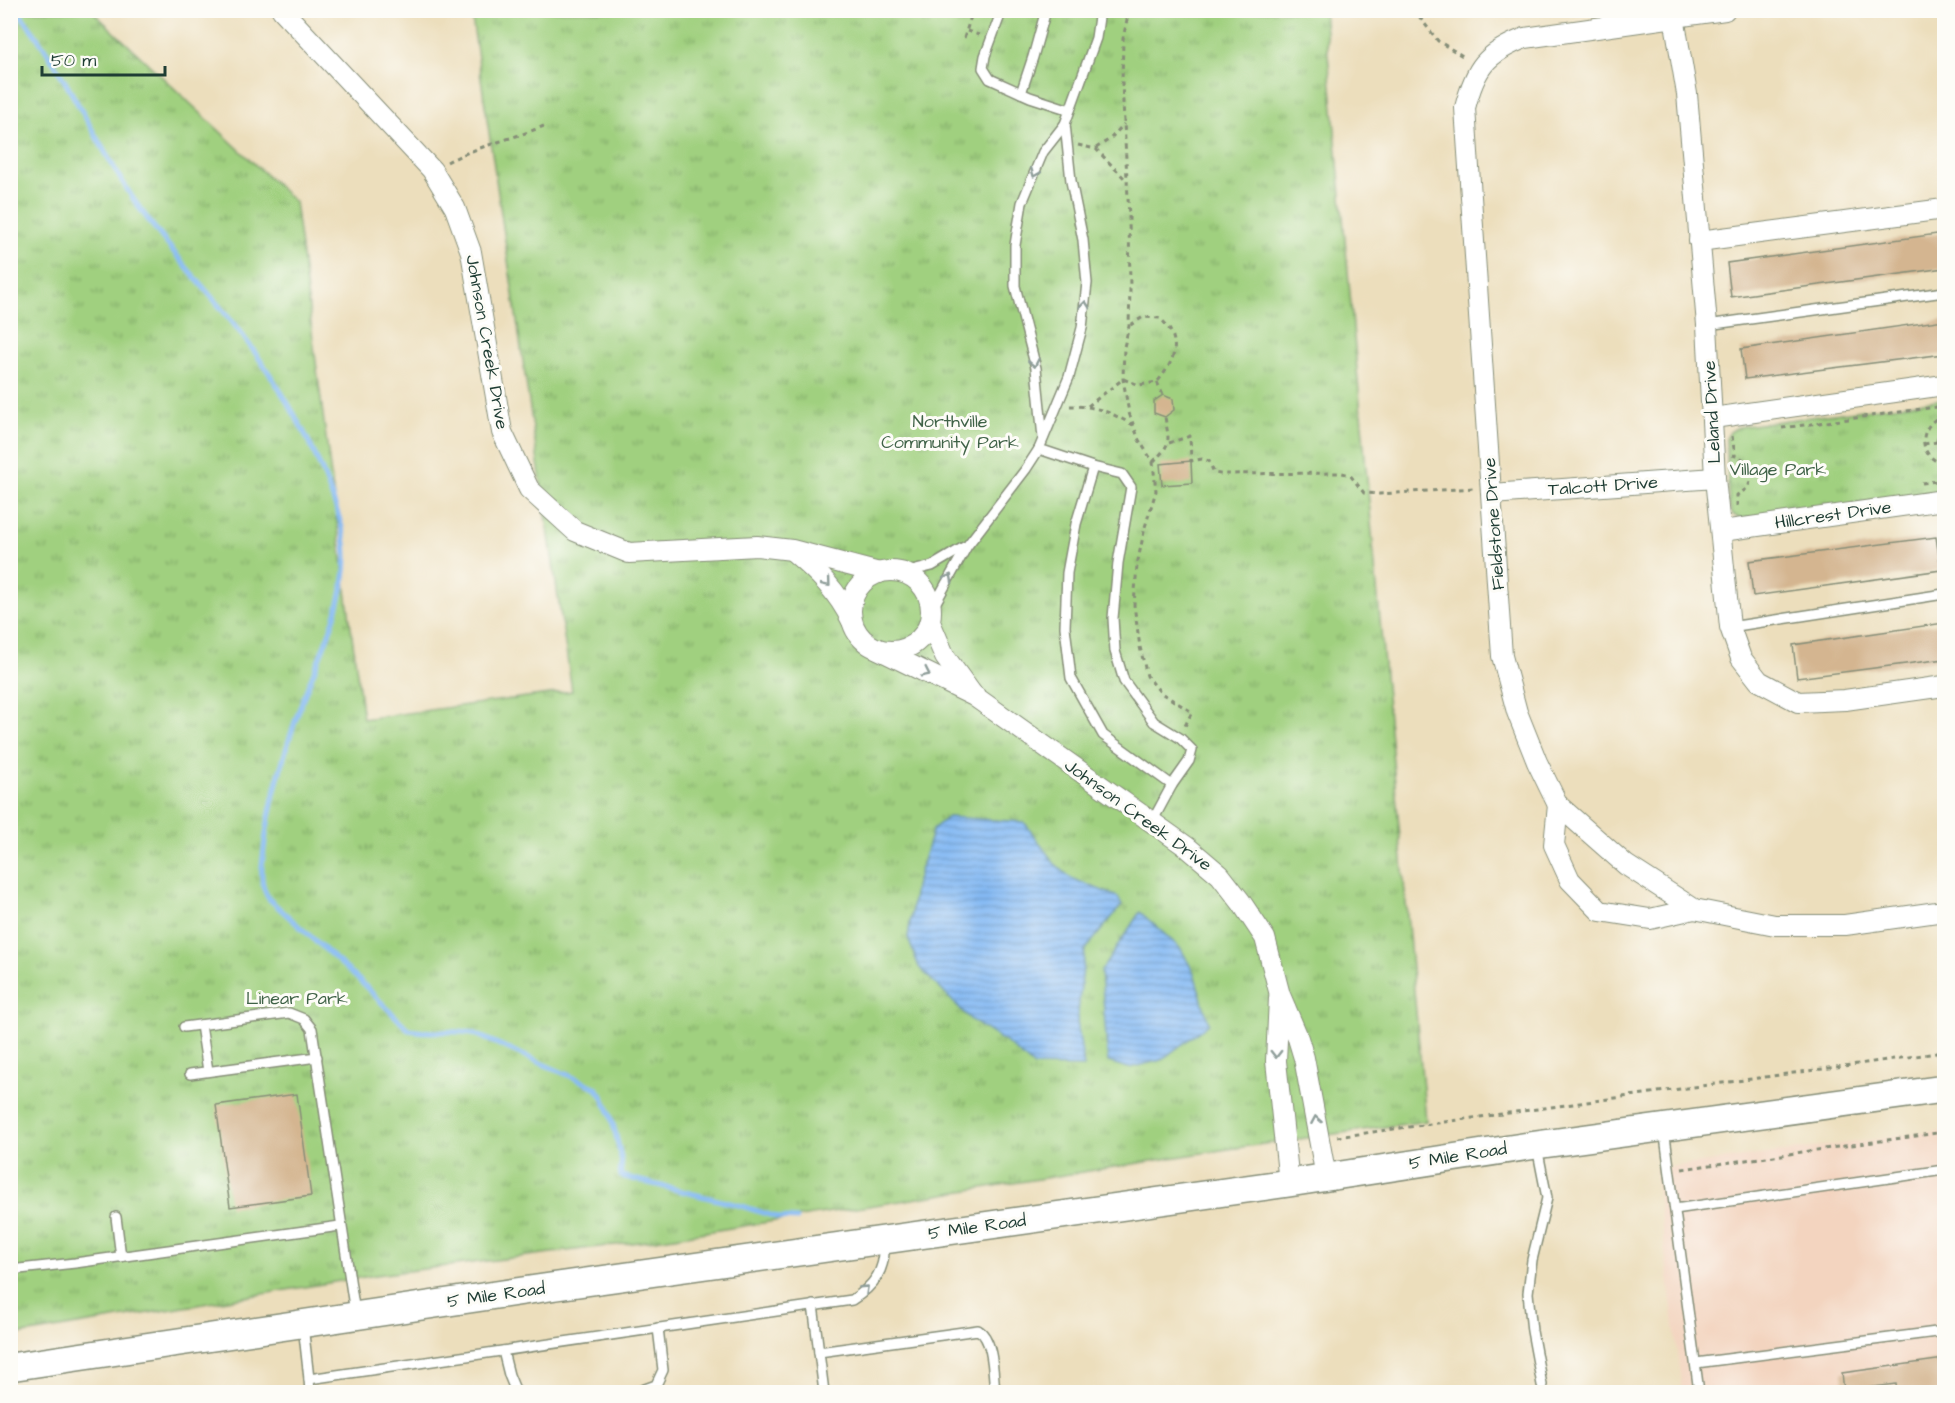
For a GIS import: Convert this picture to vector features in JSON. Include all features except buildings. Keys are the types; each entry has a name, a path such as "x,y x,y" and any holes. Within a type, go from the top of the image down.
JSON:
{"street":[{"name":"Johnson Creek Drive","path":"282,10 434,172 455,208 471,252 502,432 529,489 575,531 629,553 757,546 792,550 879,573"},
{"name":"Fieldstone Drive","path":"1725,10 1525,38 1489,56 1469,91 1466,108 1502,656 1517,712 1537,762 1558,805 1626,865 1694,909 1775,925 1845,925 1944,911"},
{"name":"Leland Drive","path":"1674,17 1687,94 1707,325 1715,478 1730,627 1741,658 1759,681 1798,702 1845,700 1944,686"},
{"path":"1699,241 1944,208"},
{"path":"1713,418 1944,385"},
{"name":"Talcott Drive","path":"1491,490 1715,478"},
{"name":"Hillcrest Drive","path":"1722,531 1944,500"},
{"path":"792,550 823,577 842,601 858,634 878,649 891,652 909,646 924,634 931,617 929,598 923,587 904,573 891,571 879,573 859,587 853,598 851,610 853,623"},
{"name":"Johnson Creek Drive","path":"931,617 945,657 974,696"},
{"name":"Johnson Creek Drive","path":"878,649 974,696 1187,847 1220,875 1264,938 1280,995 1304,1058 1326,1177"},
{"path":"1558,805 1554,845 1570,880 1600,910 1650,919 1694,909"},
{"name":"Johnson Creek Drive","path":"1280,995 1276,1061 1290,1183"},
{"name":"5 Mile Road","path":"10,1367 303,1323 1290,1183 1536,1144 1944,1089"}],"lane":[{"path":"1002,10 985,56 983,69 990,79 1021,93 1070,110"},
{"path":"1021,93 1034,57 1046,10"},
{"path":"1041,445 1036,368 1015,286 1015,245 1022,203 1043,152 1065,124 1096,38 1100,10"},
{"path":"931,617 967,546 1026,470 1041,445 1069,377 1082,328 1087,283 1083,240 1071,181 1065,124"},
{"path":"1707,325 1944,292"},
{"path":"1041,445 1094,467 1122,474 1131,487 1118,563 1113,618 1115,651 1124,681 1154,723 1180,738 1192,750 1189,760 1152,822"},
{"path":"1094,467 1076,524 1067,573 1065,627 1071,678 1104,735 1172,785"},
{"path":"904,573 932,566 967,546"},
{"path":"1730,627 1944,594"},
{"path":"184,1027 289,1013 304,1019 312,1029 355,1316"},
{"path":"201,1025 208,1071"},
{"path":"190,1074 317,1057"},
{"path":"1664,1127 1700,1392"},
{"path":"1536,1144 1547,1198 1532,1260 1528,1293 1542,1385"},
{"path":"1675,1209 1944,1170"},
{"path":"116,1216 121,1257"},
{"path":"10,1270 340,1226"},
{"path":"309,1379 852,1300 866,1291 880,1272 885,1256 883,1240"},
{"path":"813,1305 824,1392"},
{"path":"303,1323 310,1392"},
{"path":"637,1392 656,1385 663,1370 658,1328"},
{"path":"819,1352 978,1330 985,1334 989,1344 995,1392"},
{"path":"1695,1363 1944,1331"},
{"path":"503,1351 516,1392"}],"path":[{"path":"964,38 973,10"},
{"path":"1129,10 1123,39 1122,82 1127,181 1129,326 1124,347 1123,379 1133,425 1152,462 1156,491 1137,565 1134,605 1147,676 1161,693 1192,712 1180,738"},
{"path":"1414,10 1438,41 1460,53 1480,69"},
{"path":"1096,148 1110,139 1124,124"},
{"path":"434,172 464,153 523,135 544,126"},
{"path":"1067,142 1096,148 1127,181"},
{"path":"1123,379 1140,385 1157,382 1168,370 1175,354 1174,338 1170,327 1160,318 1143,317 1129,326"},
{"path":"1088,406 1123,379"},
{"path":"1157,382 1163,395"},
{"path":"1058,403 1108,411 1133,425"},
{"path":"1779,428 1944,407"},
{"path":"1944,415 1929,424 1925,431 1924,444 1928,454 1934,460 1944,464"},
{"path":"1165,417 1169,443"},
{"path":"1944,430 1939,433 1937,442 1944,452"},
{"path":"1732,435 1734,455"},
{"path":"1152,462 1169,443 1190,436 1191,461 1202,459 1209,461 1214,473 1342,473 1350,475 1364,494 1491,490"},
{"path":"1924,444 1937,442"},
{"path":"1724,456 1734,455 1748,463 1751,474 1748,488 1737,495 1738,509"},
{"path":"1922,483 1944,480"},
{"path":"1319,1140 1944,1052"},
{"path":"1670,1171 1944,1132"}],"shaded area":[{"path":"1944,1130 1944,1392 1682,1392 1655,1169"}],"green space":[{"name":"Northville Community Park","path":"11,11 92,11 295,202 363,719 572,691 471,11 1324,11 1426,1121 1221,1150 655,1240 376,1275 11,1336"},
{"name":"Village Park","path":"1944,399 1944,494 1740,519 1732,514 1729,504 1726,439 1730,432 1738,427"}],"water":[{"path":"948,817 1024,822 1054,863 1071,878 1118,897 1122,905 1085,950 1077,1021 1084,1067 1033,1066 1007,1043 971,1020 919,967 908,938 915,887 933,829"},
{"path":"1140,912 1181,949 1194,973 1209,1024 1161,1060 1129,1068 1108,1062 1101,971"}],"waterway":[{"path":"17,10 50,56 136,203 240,332 280,389 323,472 341,524 346,557 345,575 337,610 292,731 268,822 262,878 269,899 360,981 409,1030 473,1033 595,1087 604,1100 612,1120 621,1160 621,1176 742,1206 779,1218 797,1219"}],"park label":[{"name":"Linear Park","path":"297,998"}]}
